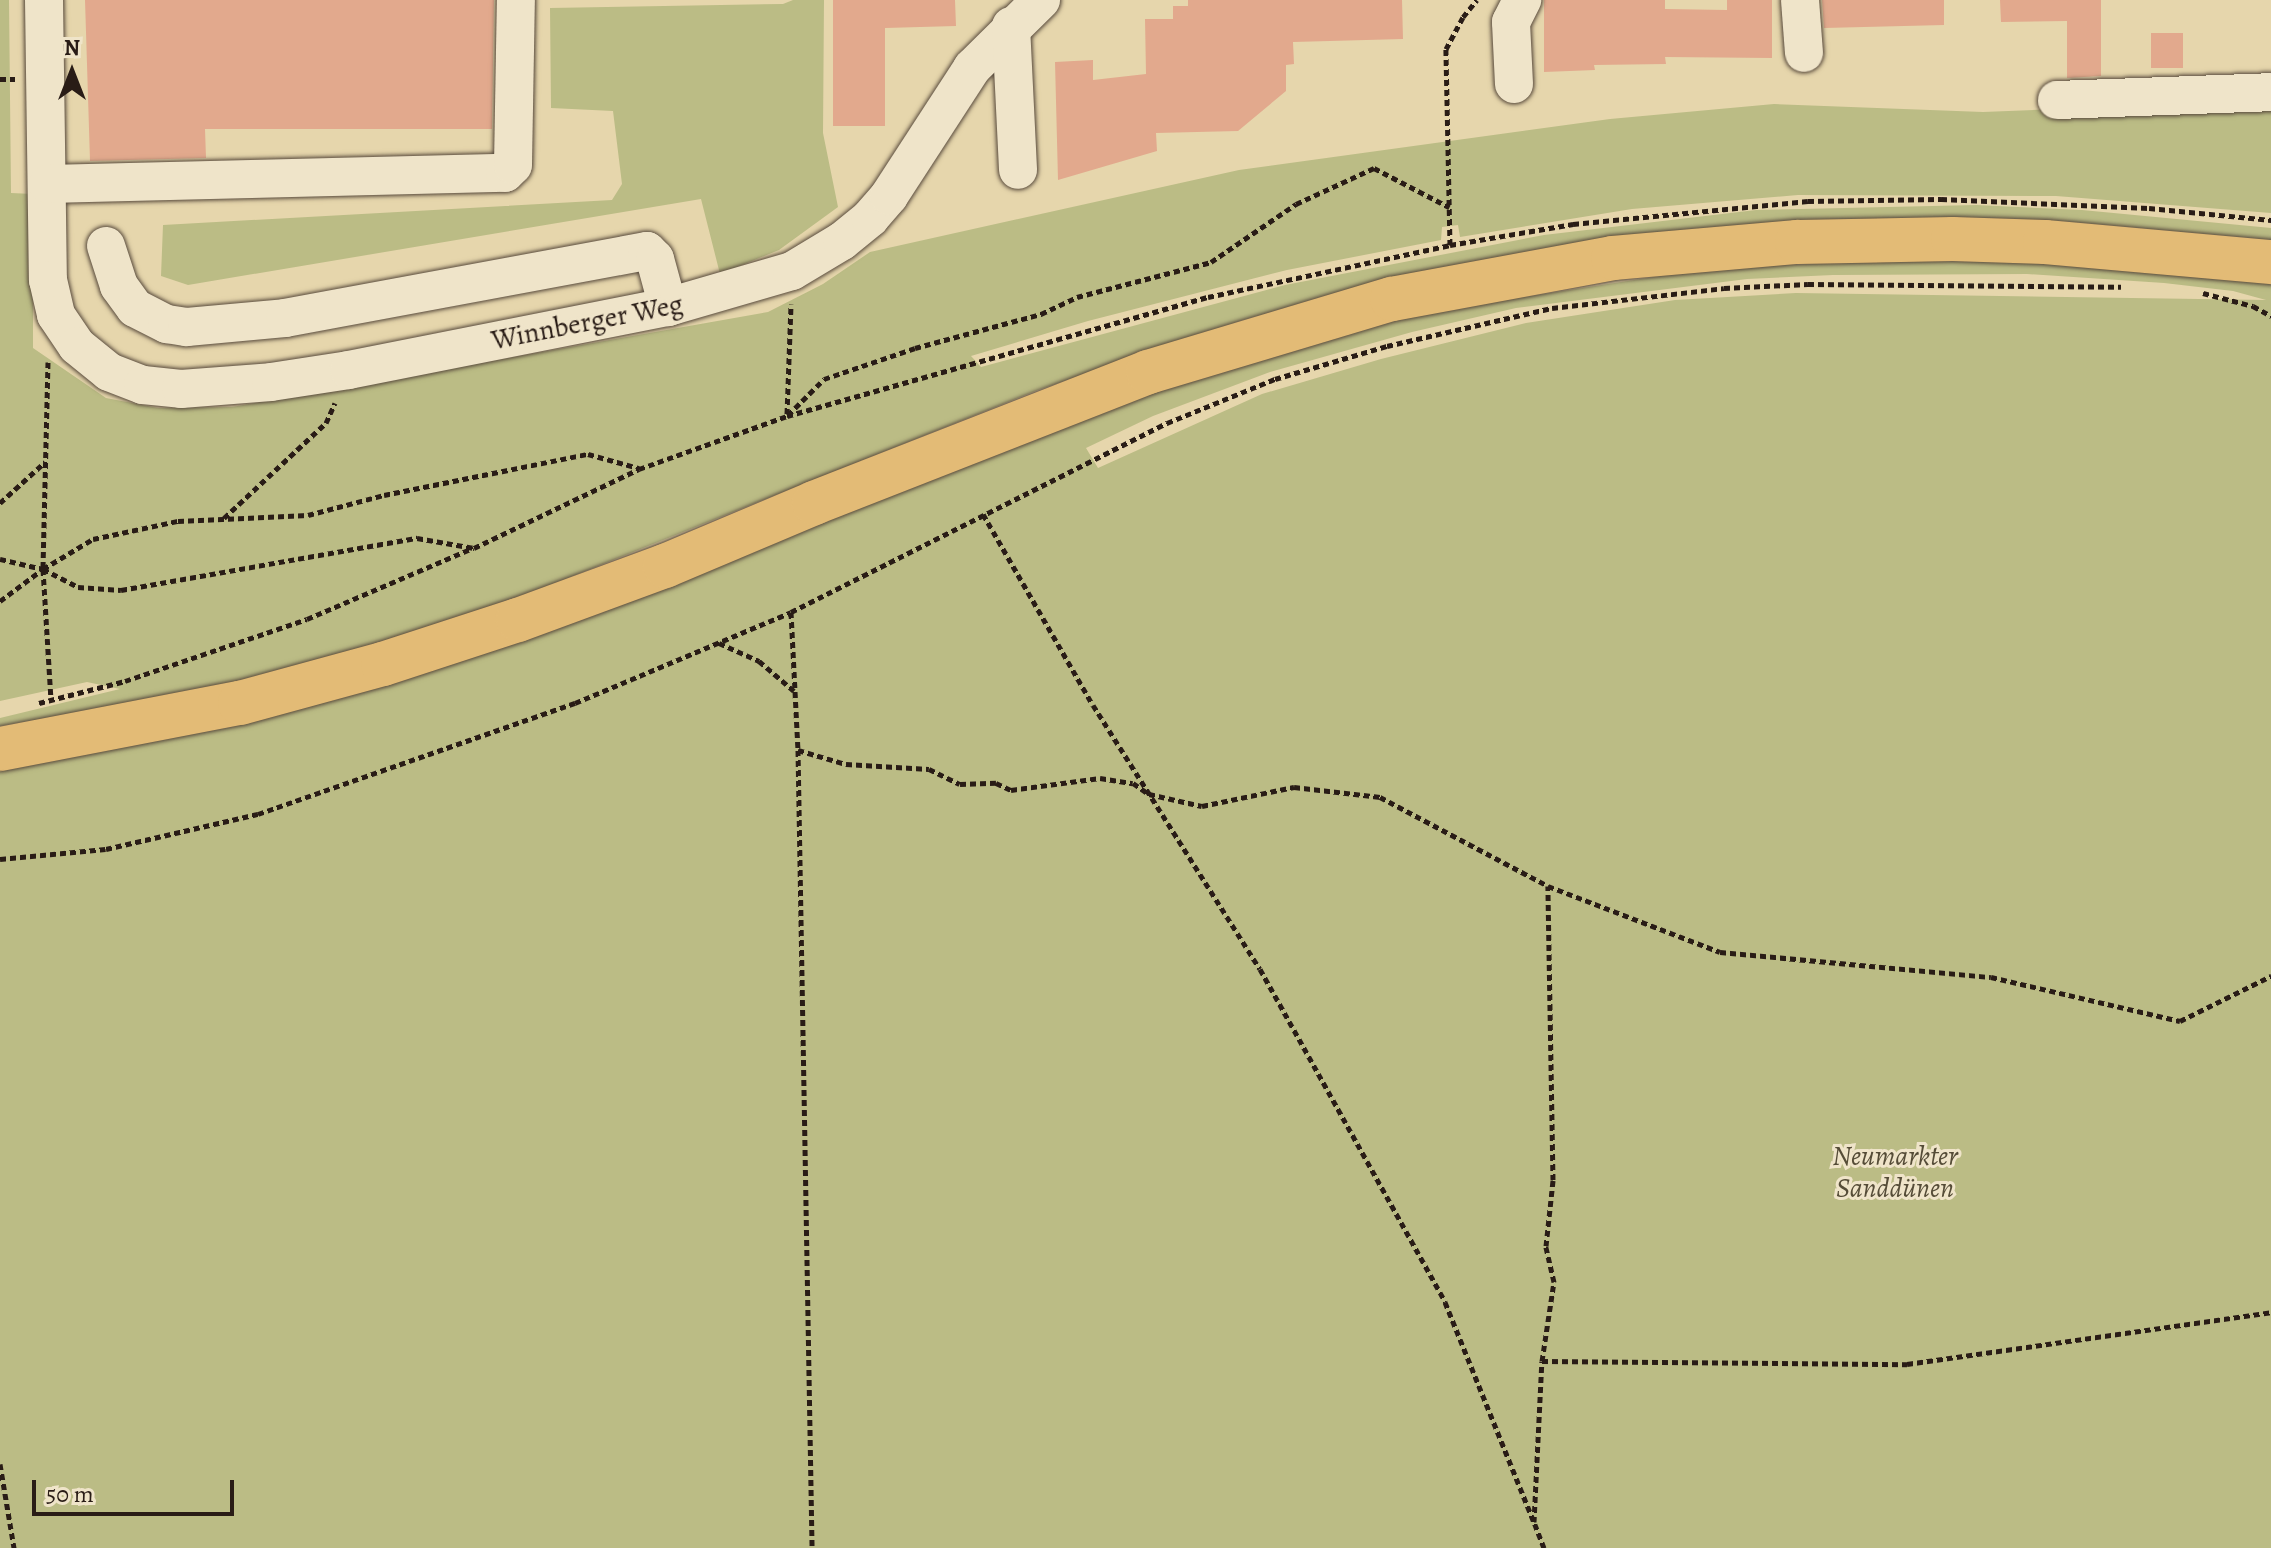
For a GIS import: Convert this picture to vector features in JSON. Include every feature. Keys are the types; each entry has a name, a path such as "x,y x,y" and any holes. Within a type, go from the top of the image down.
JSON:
{"main road":[{"path":"0,749 240,703 398,660 665,566 829,497 1148,372 1264,334 1392,299 1613,258 1797,242 1953,239 2045,242 2271,262"}],"street":[{"path":"44,0 48,184 505,173 513,165 516,0"},
{"name":"Winnberger Weg","path":"48,184 50,297 56,315 77,346 101,366 126,380 181,389 271,382 349,370 668,307 792,271 842,241 870,218 889,196 972,68 1011,26 1041,0"},
{"path":"1514,84 1511,22 1522,0"},
{"path":"1800,0 1804,53"},
{"path":"1011,26 1018,170"},
{"path":"2057,100 2271,92"},
{"path":"106,246 124,297 149,317 187,327 264,321 647,251 655,259 668,307"},
{"path":"264,321 271,382"}],"path":[{"path":"1450,245 1446,49 1463,17 1477,0"},
{"path":"792,271 787,416 824,379 915,348 1041,314 1077,297 1211,262 1296,204 1374,168 1449,207"},
{"path":"0,859 106,849 258,814 575,703 791,612 1167,423 1275,379 1387,346 1552,308 1663,293 1808,284 2129,287"},
{"path":"2191,292 2253,306 2271,316"},
{"path":"48,357 43,569 51,700"},
{"path":"223,519 326,423 349,370"},
{"path":"0,559 43,569 93,539 178,521 308,515 384,495 588,454 639,469"},
{"path":"0,503 45,462"},
{"path":"983,514 1093,705 1260,969 1445,1302 1544,1548"},
{"path":"24,707 125,681 307,619 474,548"},
{"path":"791,612 798,750 812,1548"},
{"path":"718,643 759,661 795,692"},
{"path":"798,750 846,764 929,769 960,784 996,783 1011,790 1100,778 1133,783 1149,794 1202,806 1294,787 1380,797 1548,886 1720,952 1991,977 2180,1021 2271,976"},
{"path":"1534,1522 1542,1361 1554,1282 1546,1246 1553,1180 1548,886"},
{"path":"1542,1361 1907,1364 2271,1312"},
{"path":"0,1464 14,1548"}],"green space":[{"path":"0,0 9,0 11,193 33,194 33,348 106,398 158,408 232,407 768,312 823,284 870,252 1239,170 1610,119 1774,104 1983,112 2271,100 2271,213 2056,196 1798,195 1632,209 1460,237 1458,225 1442,227 1441,240 1287,270 1088,321 971,356 981,367 1285,285 1544,235 1756,210 1976,205 2082,210 2271,228 2271,240 2061,221 1929,218 1327,297 1243,320 1038,390 508,602 295,668 177,696 0,726 0,718 120,689 87,682 0,701"},
{"path":"793,0 824,0 823,133 838,207 779,250 720,274 701,199 188,285 161,276 163,225 612,200 622,184 613,111 551,108 550,8 783,4"},
{"name":"Neumarkter Sanddünen","path":"1921,261 2093,263 2271,283 2271,1548 0,1548 0,769 1186,380 1356,330 1452,308 1673,274 1777,265","holes":["2027,274 2233,291 2266,300 1796,293 1675,300 1526,323 1381,359 1262,394 1098,468 1086,448 1153,416 1270,372 1412,332 1516,308 1747,279 1833,275"]}],"building":[{"path":"85,0 494,0 492,129 205,129 206,158 90,161"},
{"path":"833,0 955,0 956,26 885,28 885,126 833,126"},
{"path":"1188,0 1402,0 1403,39 1293,42 1294,64 1286,65 1286,91 1238,131 1156,133 1157,151 1058,180 1055,62 1093,60 1093,80 1146,74 1145,19 1173,19 1173,6 1188,6"},
{"path":"1544,0 1665,0 1665,9 1727,10 1727,0 1772,0 1772,58 1665,57 1666,64 1594,65 1595,70 1544,72"},
{"path":"1822,0 1944,0 1944,25 1824,28"},
{"path":"2000,0 2101,0 2101,76 2067,78 2067,21 2001,22"},
{"path":"2151,33 2183,33 2183,68 2151,68"}]}
